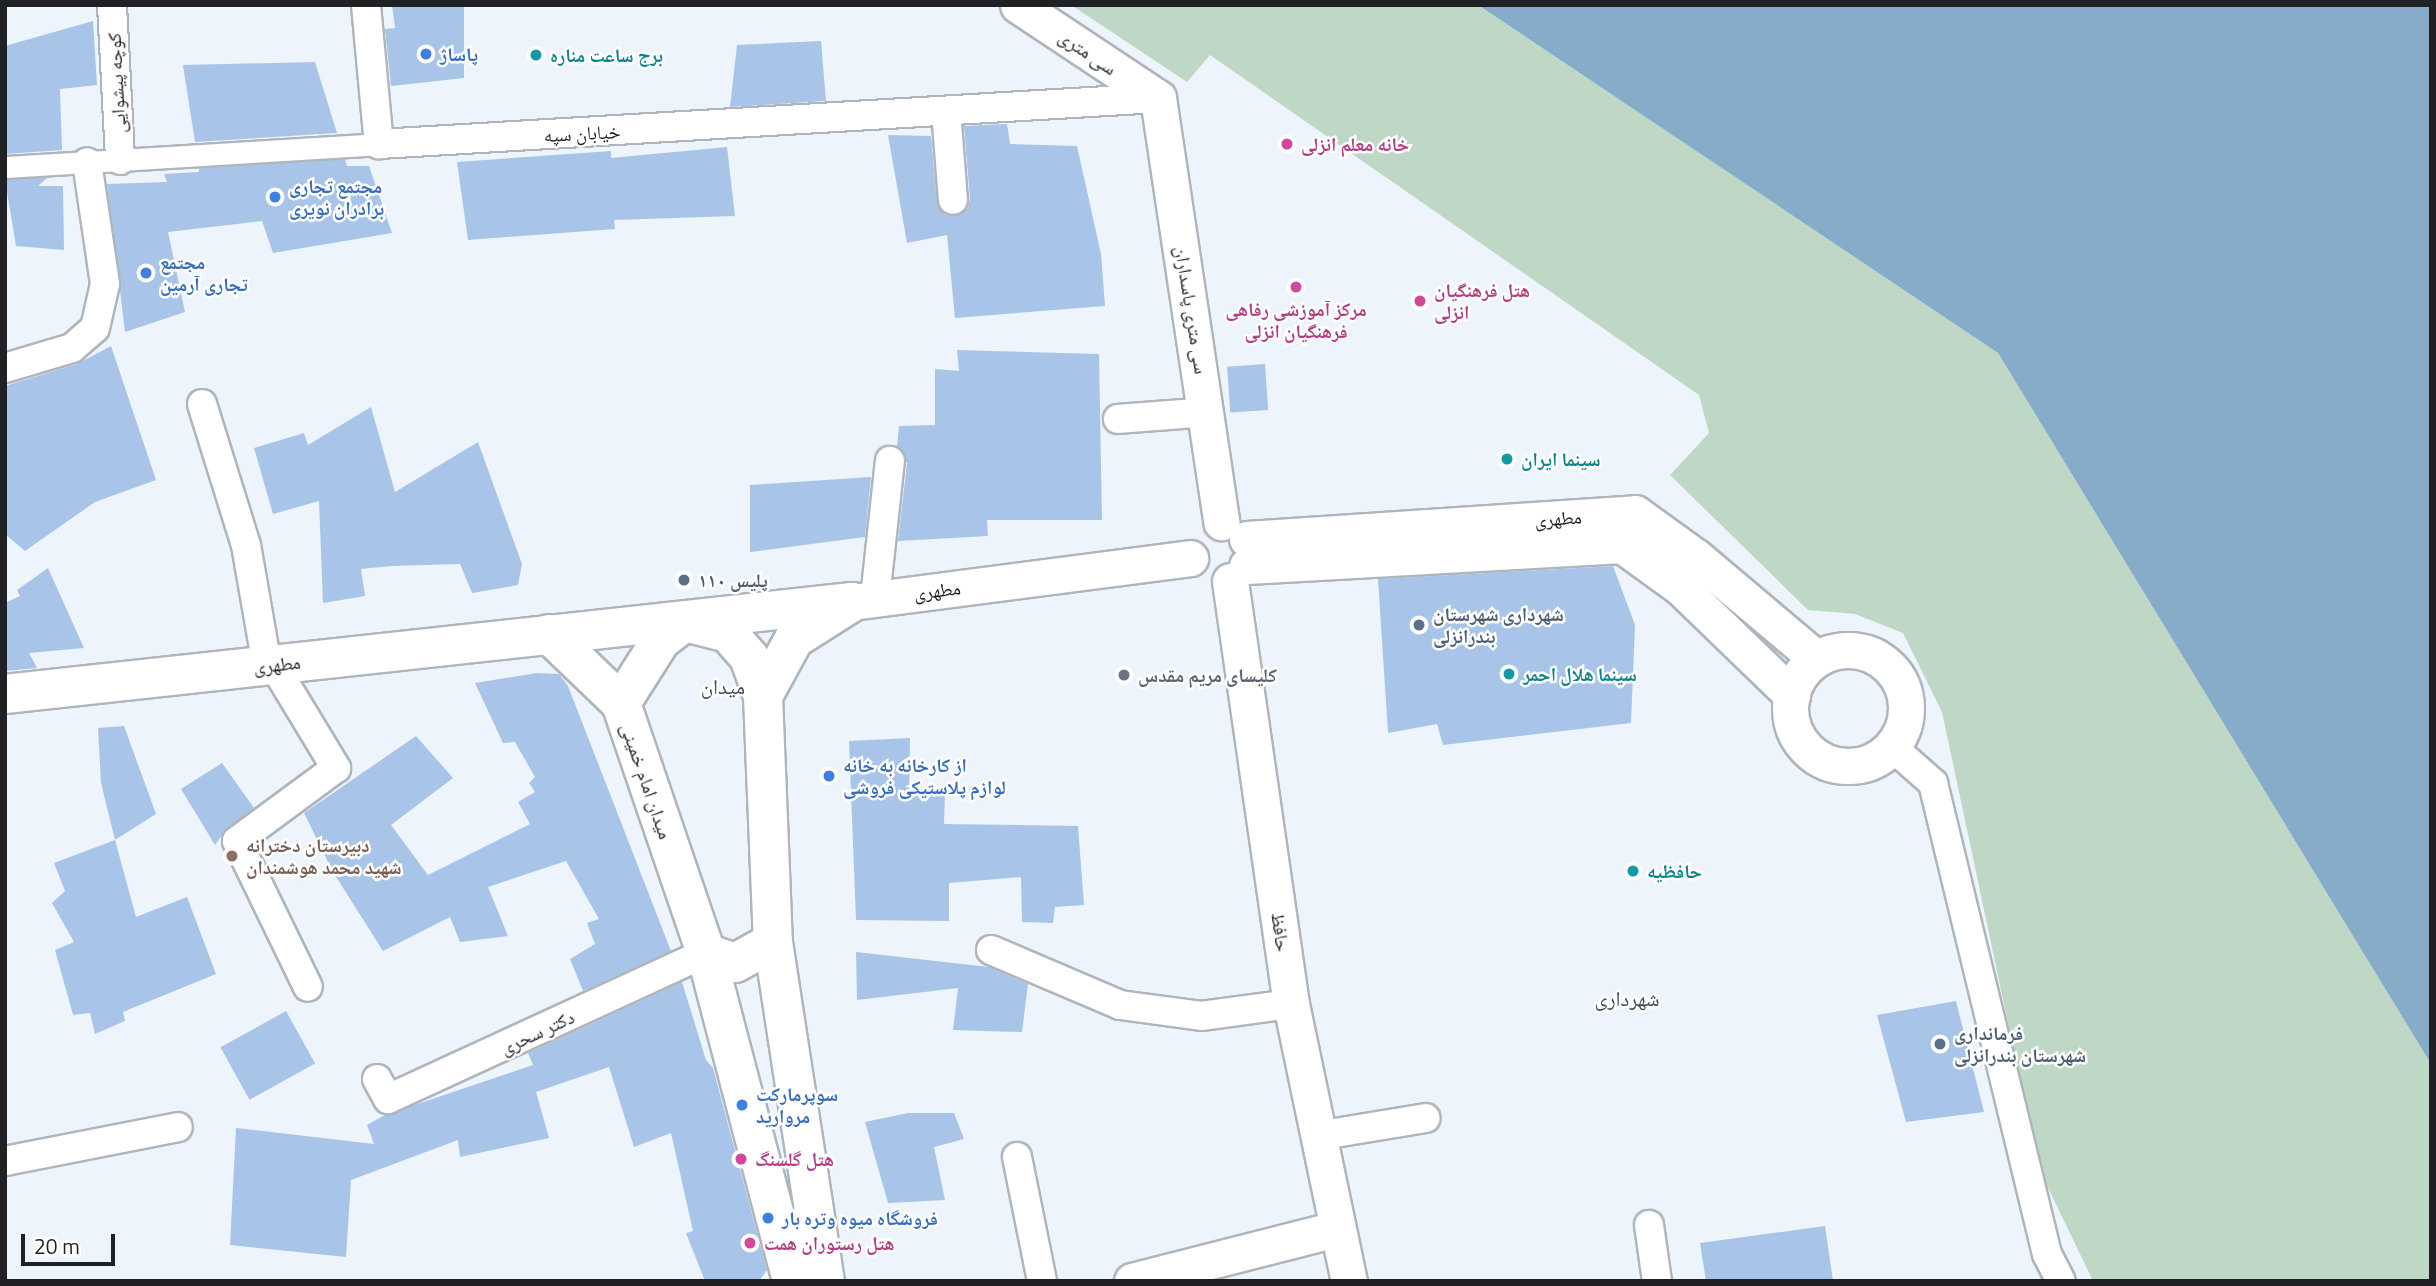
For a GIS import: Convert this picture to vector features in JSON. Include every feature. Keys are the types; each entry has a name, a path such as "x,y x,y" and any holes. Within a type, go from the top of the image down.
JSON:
{"main road":[{"name":"مطهری","path":"5,694 549,634 685,622 863,600"},
{"path":"763,696 794,639 863,600"},
{"path":"685,622 728,633 749,657 763,696 773,942 825,1281"},
{"name":"میدان امام خمینی","path":"685,622 661,640 621,703 706,953 792,1281"},
{"path":"549,634 621,703"},
{"path":"706,953 735,963 773,942"}],"street":[{"name":"کوچه پیشوایی","path":"112,5 120,160"},
{"path":"366,5 379,144"},
{"name":"سی متری","path":"1018,5 1158,98"},
{"name":"خیابان سپه","path":"5,167 1158,98"},
{"name":"سی متری پاسداران","path":"1158,98 1208,412 1236,552"},
{"path":"946,111 953,200"},
{"path":"5,368 72,348 95,328 105,284 88,162"},
{"path":"202,404 246,545 270,664 336,768 237,841 308,987"},
{"path":"1118,419 1208,412"},
{"path":"863,600 890,461"},
{"name":"مطهری","path":"1236,552 1635,513 1696,557 1817,659"},
{"path":"1196,533 1236,552 1204,579 1189,558 1196,533"},
{"name":"مطهری","path":"1236,552 1622,544 1680,587 1791,695"},
{"name":"حافظ","path":"1236,552 1292,1004 1336,1229 1349,1281"},
{"name":"مطهری","path":"863,600 1189,558"},
{"path":"1846,649 1861,651 1881,660 1897,676 1906,712 1891,746 1880,756 1851,766 1822,759 1799,739 1790,710 1791,695 1801,675 1817,659 1846,649"},
{"path":"1891,746 1933,783 2047,1254 2061,1281"},
{"path":"991,950 1121,1005 1201,1016 1292,1004"},
{"name":"دکتر سحری","path":"377,1079 388,1099 706,953"},
{"path":"1317,1136 1426,1118"},
{"path":"5,1161 178,1126"},
{"path":"1017,1157 1042,1281"},
{"path":"1649,1225 1657,1281"},
{"path":"1132,1281 1336,1229"}],"green space":[{"path":"1071,5 1478,5 1998,353 2431,1064 2431,1281 2093,1281 2039,1169 1942,712 1903,633 1855,614 1808,610 1670,475 1709,433 1699,395 1210,55 1187,82"}],"water":[{"path":"1478,5 2431,5 2431,1064 1998,353"}],"building":[{"name":"پاساژ","path":"392,5 464,5 464,78 391,86 385,29 395,28"},
{"path":"93,21 97,85 60,89 62,150 5,154 5,46"},
{"path":"821,41 826,101 730,107 737,45"},
{"path":"315,62 337,133 195,142 183,65"},
{"path":"1007,124 1010,144 1077,146 1101,254 1105,306 955,318 947,235 907,243 888,135 931,136 937,202 945,215 955,216 968,208 970,199 964,126"},
{"path":"727,147 735,216 614,220 615,229 468,240 457,162 611,151 611,158"},
{"path":"345,159 347,166 369,166 392,233 273,253 262,221 168,232 185,312 125,332 107,184 167,182 164,174 199,172 199,168"},
{"path":"48,177 38,186 63,186 64,250 16,246 5,180"},
{"path":"111,346 156,480 95,502 25,551 5,534 5,386 77,364"},
{"path":"957,350 1099,354 1102,520 987,520 988,536 898,541 907,463 897,446 899,426 935,425 935,369 959,371"},
{"path":"1265,364 1268,410 1230,413 1227,367"},
{"path":"371,407 395,492 478,442 522,564 518,585 472,593 460,564 391,566 361,569 365,596 323,603 319,501 273,514 254,448 304,433 308,445"},
{"path":"871,477 865,537 750,552 750,485"},
{"name":"سینما هلال احمر","path":"1613,566 1635,625 1631,723 1443,745 1437,724 1388,733 1378,579"},
{"path":"48,568 84,648 29,653 37,668 5,671 5,603 20,596 17,590"},
{"path":"537,673 559,674 568,686 671,951 583,991 570,959 595,944 587,923 599,919 566,861 488,887 508,936 460,942 450,917 383,951 333,872 304,813 416,736 453,778 391,825 428,875 530,824 518,802 535,792 529,783 535,777 515,742 503,743 475,683"},
{"path":"124,726 156,814 115,840 101,783 98,728"},
{"path":"910,738 909,793 945,793 944,824 1078,826 1084,905 1055,907 1053,923 1022,922 1021,877 949,883 949,921 856,920 849,741"},
{"path":"222,763 254,808 227,828 215,845 181,789"},
{"path":"115,840 136,917 187,897 216,974 123,1012 125,1021 95,1034 90,1013 73,1015 55,950 74,942 52,903 65,891 54,863"},
{"path":"856,952 989,967 1028,984 1022,1032 953,1030 958,988 857,1000"},
{"path":"682,982 706,1060 713,1068 767,1270 759,1281 705,1281 686,1233 693,1231 671,1133 634,1147 609,1067 536,1092 549,1138 460,1157 458,1140 351,1180 346,1257 230,1245 236,1128 374,1144 367,1125 385,1115 533,1065 528,1053"},
{"path":"1956,1001 1984,1112 1906,1122 1877,1015"},
{"path":"286,1011 315,1063 249,1100 220,1047"},
{"path":"908,1113 954,1113 964,1139 934,1147 945,1200 888,1203 865,1122"},
{"path":"1825,1226 1833,1281 1706,1281 1700,1243"}],"place":[{"name":"پاساژ","path":"426,54"},
{"name":"برج ساعت مناره","path":"536,55"},
{"name":"خانه معلم انزلی","path":"1287,144"},
{"name":"مجتمع تجاری برادران نویری","path":"275,197"},
{"name":"مجتمع تجاری آرمین","path":"146,273"},
{"name":"مرکز آموزشی رفاهی فرهنگیان انزلی","path":"1296,287"},
{"name":"هتل فرهنگیان انزلی","path":"1420,301"},
{"name":"سینما ایران","path":"1507,459"},
{"name":"پلیس ۱۱۰","path":"684,580"},
{"name":"شهرداری شهرستان بندرانزلی","path":"1419,625"},
{"name":"سینما هلال احمر","path":"1509,674"},
{"name":"کلیسای مریم مقدس","path":"1124,675"},
{"name":"از کارخانه به خانه لوازم پلاستیکی فروشی","path":"829,776"},
{"name":"دبیرستان دخترانه شهید محمد هوشمندان","path":"232,856"},
{"name":"حافظیه","path":"1633,871"},
{"name":"فرمانداری شهرستان بندرانزلی","path":"1940,1044"},
{"name":"سوپرمارکت مروارید","path":"742,1105"},
{"name":"هتل گلسنگ","path":"741,1159"},
{"name":"فروشگاه میوه وتره بار","path":"768,1218"},
{"name":"هتل رستوران همت","path":"750,1243"}],"district":[{"name":"میدان","path":"723,686"},
{"name":"شهرداری","path":"1627,998"}]}
